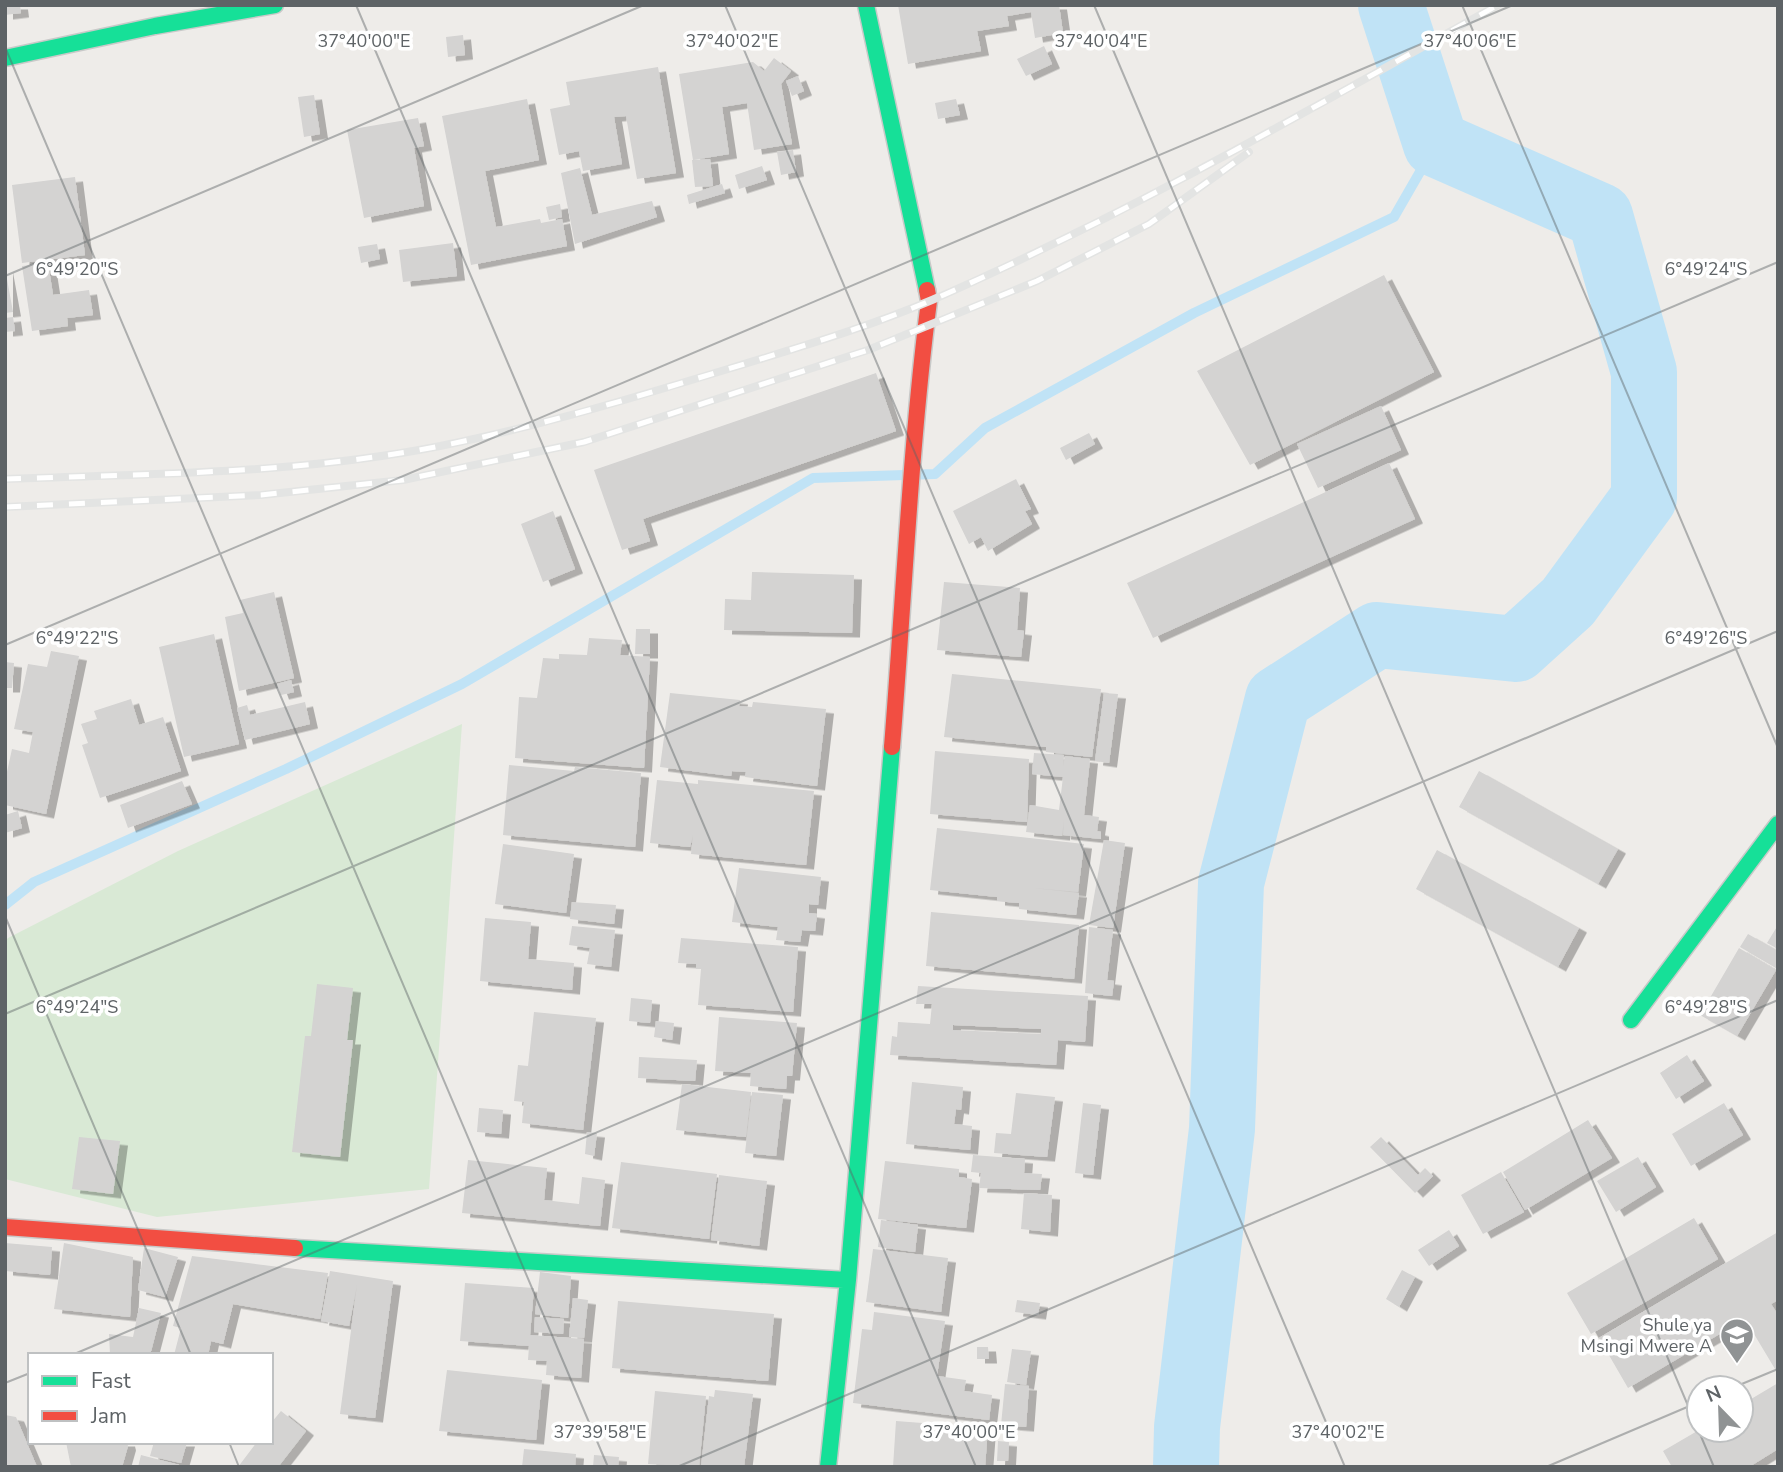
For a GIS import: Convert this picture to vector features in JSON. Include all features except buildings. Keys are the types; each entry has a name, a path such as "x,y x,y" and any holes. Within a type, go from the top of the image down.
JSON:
{"street":[{"path":"5,58 155,26 275,5"},
{"path":"828,1467 848,1280 911,519 914,421 929,301 866,5"},
{"path":"1631,1020 1778,824"},
{"path":"5,1227 423,1258 848,1280"}],"green space":[{"path":"462,724 429,1189 157,1217 5,1179 5,941 8,938 178,851"}],"waterway":[{"path":"1186,1467 1187,1427 1222,1129 1231,883 1278,699 1377,635 1516,649 1568,602 1644,498 1644,372 1600,216 1436,144 1391,5"},
{"path":"5,905 34,882 286,769 462,684 813,478 935,474 985,428 1194,313 1394,217 1436,144"}],"railway":[{"path":"5,479 265,468 419,450 575,414 805,345 882,320 932,300 1077,233 1289,121 1498,5"},
{"path":"5,507 261,495 403,480 584,442 868,350 1037,281 1149,224 1249,152"}],"traffic: fast":[{"path":"5,58 155,26 275,5"},
{"path":"866,5 927,290"},
{"path":"828,1467 848,1280 892,747"},
{"path":"1631,1020 1778,824"},
{"path":"295,1248 848,1280"}],"traffic: jam":[{"path":"892,747 912,468 929,301 927,290"},
{"path":"5,1227 295,1248"}],"place":[{"name":"Shule ya Msingi Mwere A","path":"1737,1365"}]}
